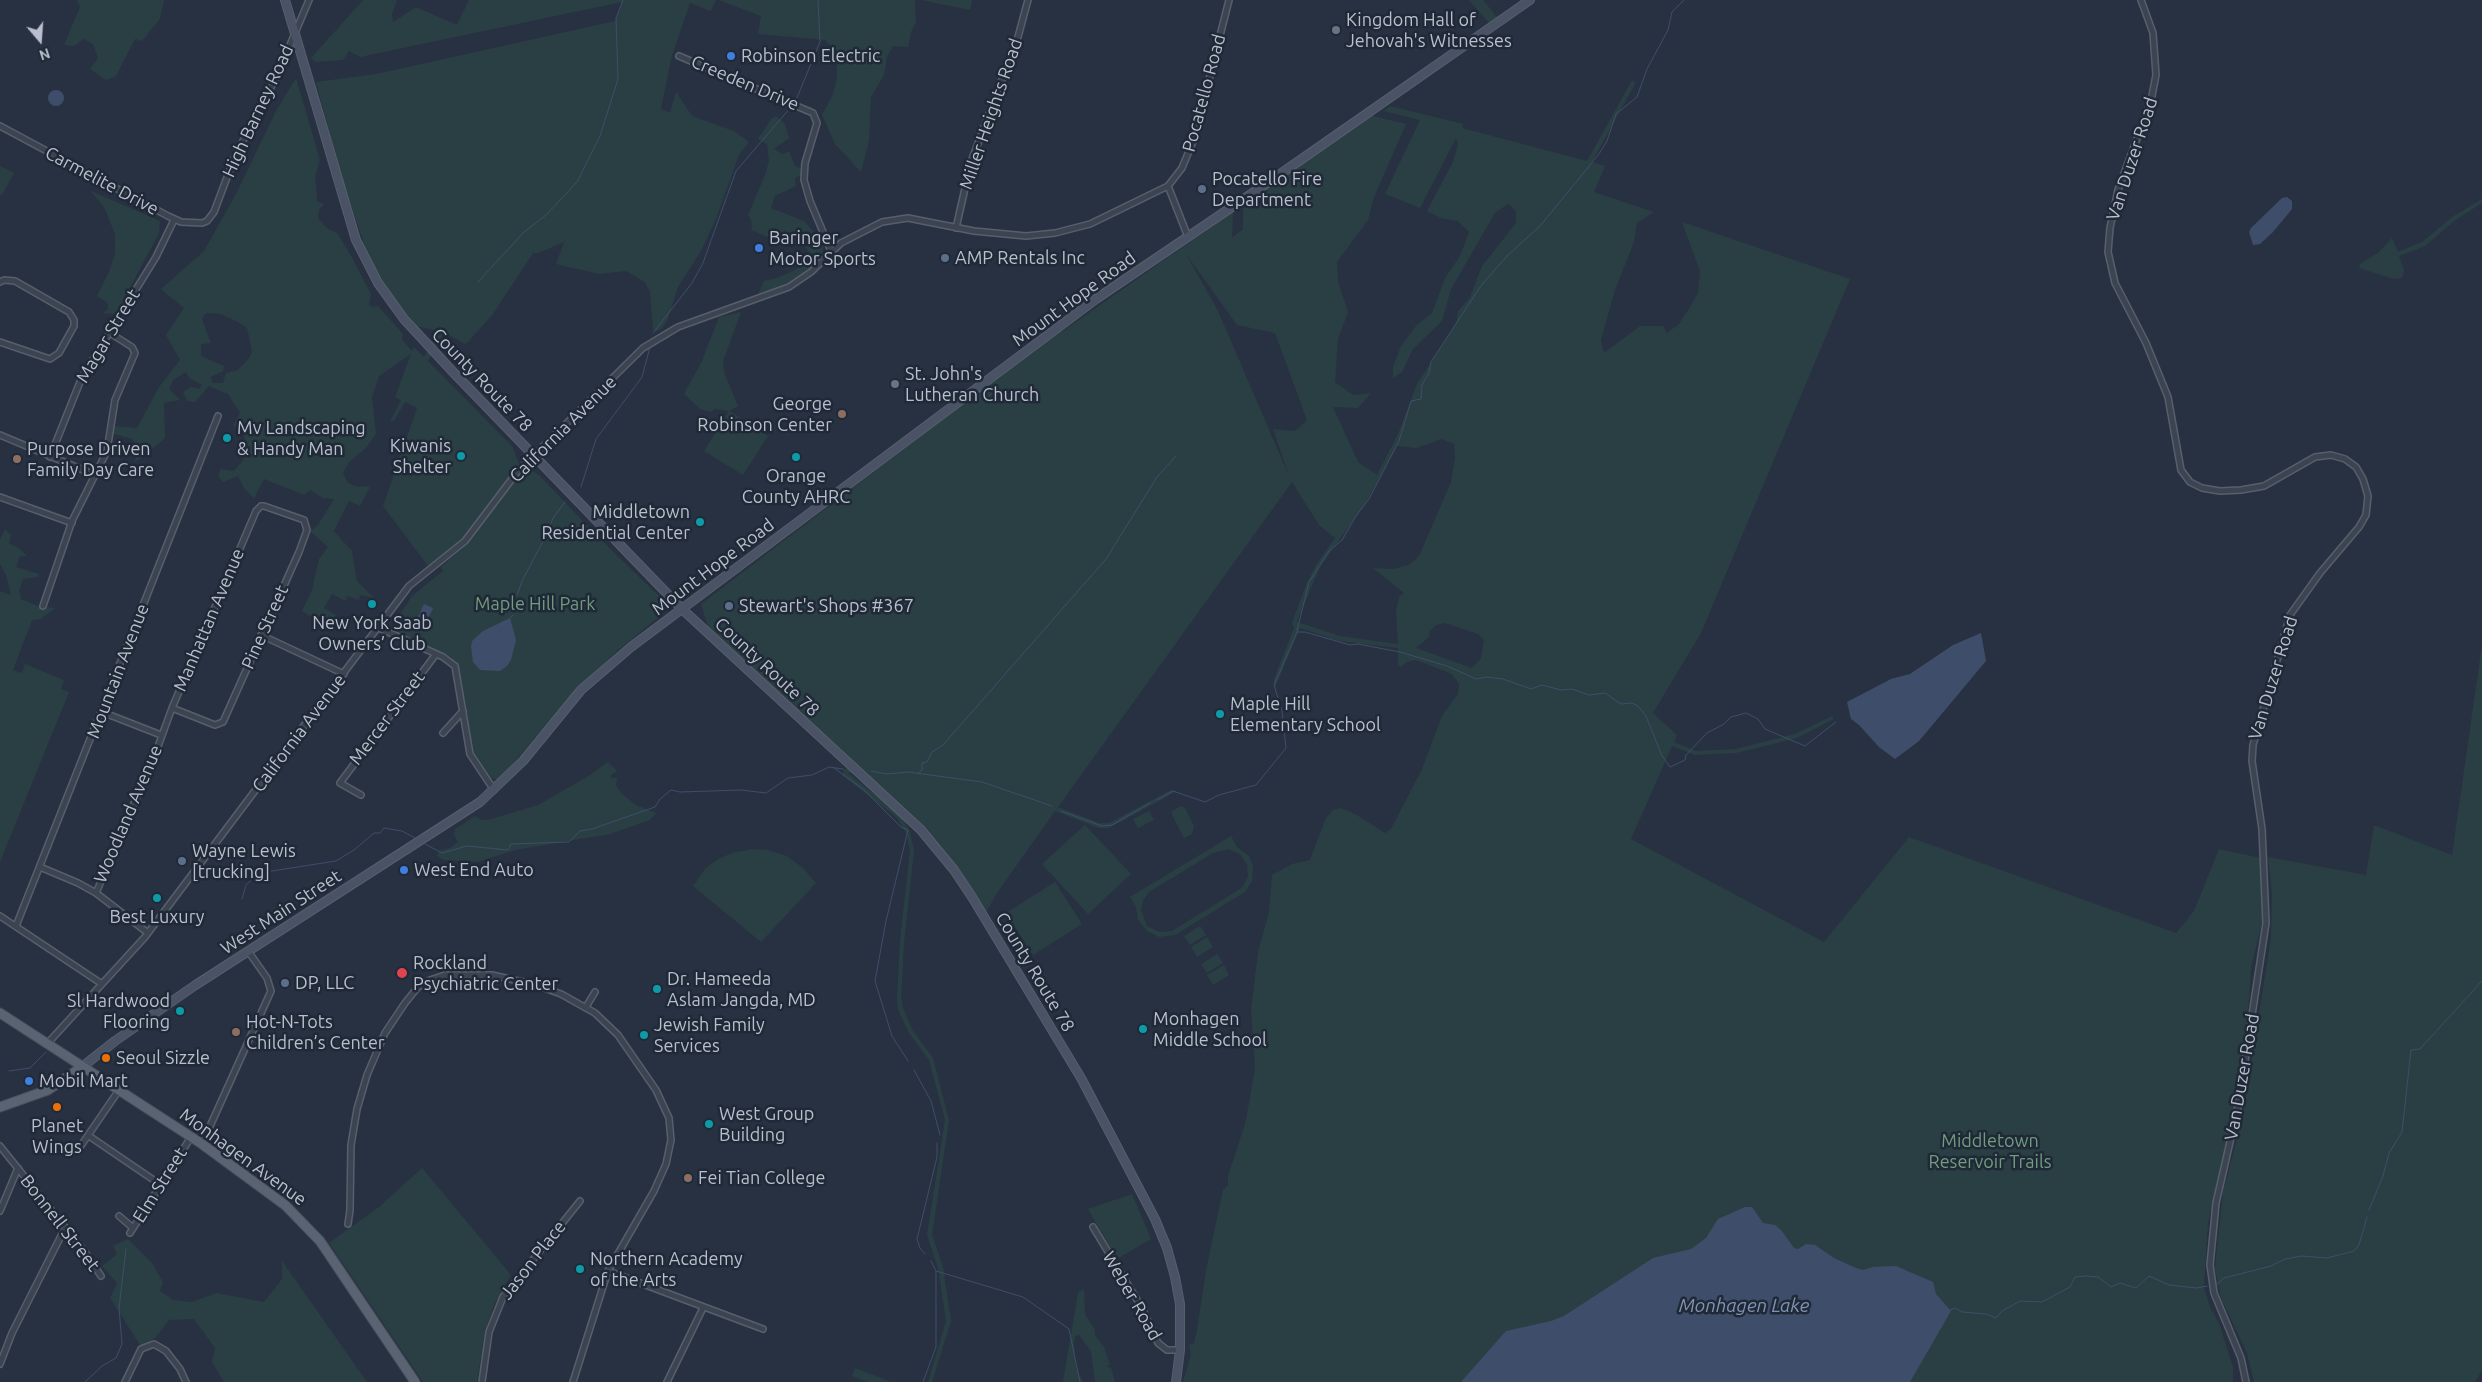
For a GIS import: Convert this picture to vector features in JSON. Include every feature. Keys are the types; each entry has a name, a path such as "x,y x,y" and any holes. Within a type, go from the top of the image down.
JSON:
{"main road":[{"name":"Monhagen Avenue","path":"0,1013 202,1144 285,1205 310,1228 415,1382"},
{"name":"West Main Street","path":"0,1107 48,1090 82,1067"}],"street":[{"name":"County Route 78","path":"285,0 350,223 362,253 378,283 418,336 682,609 903,812 933,844 968,890 1081,1078 1155,1219 1167,1248 1175,1277 1180,1313 1180,1350 1176,1382"},
{"name":"High Barney Road","path":"206,221 214,212 238,150 276,78 309,0"},
{"name":"Miller Heights Road","path":"956,228 971,162 1018,37 1028,0"},
{"name":"Pocatello Road","path":"1168,186 1182,168 1194,139 1229,0"},
{"name":"Mount Hope Road","path":"559,717 581,690 609,665 1088,305 1530,0"},
{"name":"Van Duzer Road","path":"2141,0 2153,33 2156,51 2155,84 2118,190 2110,228 2108,252 2115,283 2146,343 2168,397 2180,466 2184,475 2194,484 2208,490 2231,491 2264,486 2314,458 2331,455 2344,459 2356,467 2363,479 2368,496 2366,515 2360,527 2320,573 2290,615 2253,744 2252,761 2262,829 2266,923 2238,1107 2216,1203 2210,1265 2214,1293 2241,1358 2246,1382"},
{"name":"Creeden Drive","path":"679,56 813,112 817,122 805,163 804,180 810,201 831,251"},
{"name":"Carmelite Drive","path":"0,126 174,220 197,223 206,221"},
{"name":"California Avenue","path":"47,1044 148,933 413,582 447,558 468,538 510,481 533,456 650,342 698,319 790,287 811,272 831,251 858,233 891,220 918,219 956,228 1026,236 1055,233 1090,224 1168,186"},
{"path":"1168,186 1188,237"},
{"name":"Magar Street","path":"50,457 82,377 156,257 174,220"},
{"path":"0,282 4,280 15,281 68,312 74,320 74,326 59,353 50,359 2,342 0,351"},
{"path":"43,606 72,523 107,451 115,400 135,354 132,347 110,333"},
{"name":"Mountain Avenue","path":"16,926 218,416"},
{"path":"0,435 95,475"},
{"path":"0,497 72,523"},
{"name":"Manhattan Avenue","path":"161,735 247,531 261,506 304,520 307,526"},
{"name":"Pine Street","path":"172,708 219,725 224,722 299,552 307,526"},
{"path":"379,628 450,661 456,670 470,754 495,790"},
{"path":"261,635 344,674"},
{"name":"Mercer Street","path":"361,795 340,782 436,654"},
{"path":"443,733 463,711"},
{"path":"102,712 161,735"},
{"name":"West Main Street","path":"82,1067 165,1006 457,817 495,790 523,761 559,717"},
{"name":"Woodland Avenue","path":"96,893 156,752 161,735"},
{"path":"40,867 96,893 148,933"},
{"path":"0,916 102,984"},
{"path":"202,1144 270,991 267,978 248,951"},
{"path":"348,1224 351,1145 362,1088 385,1033 405,1002 418,988 430,980 445,975 492,974 536,985 586,1007 610,1025 637,1060 664,1105 671,1133 669,1155 658,1184 608,1271 573,1382"},
{"path":"586,1007 595,992"},
{"path":"78,1150 119,1090"},
{"path":"89,1136 161,1185"},
{"name":"Elm Street","path":"120,1216 131,1230 191,1137"},
{"name":"Bonnell Street","path":"0,1146 101,1276"},
{"path":"0,1211 18,1168"},
{"name":"Jason Place","path":"482,1382 490,1332 503,1297 580,1201"},
{"name":"Weber Road","path":"1093,1227 1142,1308 1158,1343 1167,1350 1180,1350"},
{"path":"0,1364 12,1333 65,1228"},
{"path":"608,1271 763,1329"},
{"path":"667,1382 703,1308"},
{"path":"125,1382 135,1358 147,1346 159,1345 180,1369 186,1382"}],"green space":[{"path":"77,0 164,0 160,19 142,41 135,39 116,76 106,80 90,69 98,58 93,44 84,39 74,46 64,45 80,7"},
{"path":"363,0 397,0 392,14 393,22 416,7 457,25 469,0 716,0 711,11 690,3 671,59 661,109 670,113 676,92 692,116 734,131 749,142 739,155 716,219 701,251 678,287 667,321 662,328 655,332 653,329 650,292 645,282 626,271 599,274 556,264 564,242 538,253 533,253 493,314 468,342 465,344 444,332 428,361 512,446 519,464 473,528 450,551 428,566 383,506 417,408 405,402 394,421 390,421 401,400 395,397 411,354 379,376 372,397 376,434 366,448 349,462 343,473 348,483 357,487 369,486 369,489 360,506 349,501 334,531 352,551 357,581 374,598 361,595 358,600 348,596 345,601 332,594 324,608 347,622 343,628 323,624 302,611 312,590 319,559 328,547 310,531 318,525 334,499 323,498 310,490 304,495 264,479 254,498 244,488 238,476 223,482 218,476 221,469 234,471 247,455 244,435 233,425 240,413 228,394 209,386 195,402 187,401 183,392 191,387 199,389 202,385 189,378 186,372 173,380 169,389 180,400 164,403 165,438 149,452 135,462 138,446 132,439 114,434 114,426 137,428 159,387 180,360 166,335 184,308 161,289 204,251 236,194 276,111 296,78 320,160 315,177 317,201 324,204 319,210 318,218 327,228 338,234 351,256 371,294 369,305 373,307 378,306 403,334 402,340 412,351 414,347 424,357 438,331 417,326 387,289 366,250 339,169 316,82 376,74 615,21 622,2 360,57 349,51 343,60 316,62 311,58","holes":["206,313 221,314 247,328 252,351 249,358 238,370 226,373 223,383 212,383 211,377 223,371 224,366 201,356 201,344 211,343 202,319"]},
{"path":"719,0 915,0 916,22 911,32 908,47 893,46 887,57 884,75 871,97 869,141 861,172 835,144 822,115 833,94 837,78 837,58 831,46 825,40 758,34 761,16"},
{"path":"921,0 972,0 970,10"},
{"path":"1469,0 1483,0 1497,17 1489,23"},
{"name":"Middletown Reservoir Trails","path":"1634,81 1635,84 1592,162 1605,166 1594,192 1654,212 1637,223 1634,242 1615,290 1601,340 1604,353 1640,326 1663,326 1667,333 1679,324 1688,310 1698,293 1700,271 1682,222 1850,279 1701,633 1653,713 1677,735 1674,742 1696,751 1736,749 1795,734 1832,716 1834,719 1797,738 1736,753 1695,755 1672,746 1631,839 1824,942 1909,837 2176,933 2194,911 2219,849 2261,858 2263,917 2251,968 2249,1000 2235,1106 2208,1222 2204,1287 2210,1307 2219,1323 2233,1367 2233,1382 1183,1382 1191,1355 1189,1345 1194,1343 1197,1330 1206,1270 1223,1190 1228,1185 1228,1176 1245,1124 1251,1092 1255,1067 1251,1010 1258,952 1269,912 1272,875 1292,864 1310,860 1326,818 1333,810 1341,808 1355,814 1385,833 1391,829 1422,769 1442,716 1458,694 1459,684 1452,674 1416,660 1407,662 1401,667 1398,665 1398,648 1339,641 1300,628 1274,690 1274,679 1294,628 1292,623 1306,585 1316,565 1335,538 1319,525 1292,482 1058,807 1099,823 1109,823 1171,790 1177,791 1109,828 1098,828 1055,811 997,893 984,916 949,863 860,772 848,773 899,814 910,831 914,851 904,942 901,998 903,1008 913,1031 933,1058 949,1120 932,1235 943,1267 951,1321 932,1382 928,1382 946,1321 938,1268 927,1235 945,1120 929,1060 909,1033 898,1010 900,941 910,851 906,833 896,817 842,775 843,769 854,768 709,630 701,604 1059,331 1063,331 1233,212 1232,238 1243,229 1243,208 1369,115 1406,124 1374,197 1368,220 1337,262 1338,281 1348,312 1338,339 1335,382 1353,395 1371,393 1358,408 1333,407 1358,462 1377,475 1398,434 1417,384 1456,324 1458,311 1470,297 1482,266 1516,223 1516,211 1508,204 1495,213 1451,289 1442,321 1413,349 1402,372 1393,378 1393,367 1401,346 1416,326 1432,313 1445,278 1460,256 1469,232 1458,221 1441,218 1427,211 1453,162 1458,144 1456,138 1420,208 1385,194 1420,120 1384,111 1390,106 1463,124 1462,128 1587,161 1631,82","holes":["1186,254 1237,325 1275,333 1307,420 1295,431 1273,429 1289,476 1218,311","1442,439 1454,444 1455,458 1451,482 1419,556 1409,565 1393,569 1373,568 1404,593 1399,597 1396,611 1398,644 1340,636 1297,622 1320,567 1365,504 1397,446 1416,448","1445,623 1478,634 1484,640 1481,658 1472,668 1416,648 1429,637 1430,631 1436,625"]},
{"path":"776,116 785,124 789,138 774,149 783,154 789,151 795,166 801,168 802,175 795,178 796,186 775,196 771,208 804,221 823,245 823,252 815,264 796,280 757,297 764,281 793,271 808,262 811,255 805,246 779,242 752,230 751,220 748,215 769,161 767,144 758,139 771,119"},
{"path":"0,166 14,173 2,195 0,194"},
{"path":"91,191 160,221 159,233 116,314 102,313 108,310 108,303 97,296 109,272 115,254 115,234 104,207"},
{"path":"2482,199 2482,203 2454,221 2425,246 2399,256 2404,270 2402,278 2394,279 2359,268 2360,264 2378,253 2392,238 2398,252 2422,242 2452,217"},
{"path":"741,312 723,361 724,372 738,406 730,411 768,436 743,475 704,451 729,411 715,409 711,412 700,409 684,394 702,361 719,317"},
{"name":"Maple Hill Park","path":"525,466 539,475 596,535 660,597 659,617 618,650 574,692 499,780 491,778 474,753 458,664 450,656 393,631 391,628 412,596 443,571 441,567 469,542"},
{"path":"5,529 11,535 9,543 20,549 27,556 20,556 16,567 39,574 38,577 23,579 19,591 21,599 38,606 55,608 41,619 32,620 13,670 22,673 25,664 64,680 61,689 69,692 0,862 0,591 11,595 6,575 0,564 0,540"},
{"path":"2482,645 2482,1370 2475,1382 2254,1382 2247,1353 2221,1298 2215,1268 2223,1192 2242,1120 2271,938 2272,894 2268,857 2366,875 2374,825 2452,855"},
{"path":"608,762 617,771 611,775 611,778 617,778 616,786 622,794 636,805 656,813 650,820 610,834 515,850 478,862 444,860 437,856 439,851 450,848 458,842 454,835 455,829 475,816 481,820 491,819 538,805 587,777"},
{"path":"1181,806 1185,808 1194,826 1192,834 1184,838 1172,815 1172,811"},
{"path":"1149,811 1154,820 1138,828 1133,819"},
{"path":"1085,825 1131,874 1088,914 1042,864"},
{"path":"1231,836 1237,847 1249,856 1253,866 1252,881 1245,892 1175,935 1159,937 1147,931 1138,920 1136,907 1130,897","holes":["1228,849 1240,854 1247,864 1248,876 1243,887 1172,931 1160,932 1147,926 1141,910 1143,901 1149,892 1213,853"]},
{"path":"753,849 768,850 787,856 803,868 816,883 761,942 693,886 706,868 718,859 732,853"},
{"path":"1055,882 1082,924 1033,955 1006,913"},
{"path":"1200,926 1206,935 1190,945 1184,936"},
{"path":"1207,937 1213,947 1197,957 1191,947"},
{"path":"1217,954 1223,963 1207,973 1201,964"},
{"path":"1224,965 1229,975 1213,985 1207,975"},
{"path":"422,1168 511,1275 494,1305 485,1331 477,1382 423,1382 329,1243 379,1207"},
{"path":"1132,1194 1151,1239 1117,1259 1088,1209"},
{"path":"128,1239 152,1263 163,1282 160,1291 173,1300 192,1302 216,1293 264,1302 282,1279 282,1261 367,1382 224,1382 212,1362 215,1348 194,1319 169,1320 157,1336 142,1348 110,1298 117,1283 102,1266 117,1254 113,1246"},
{"path":"1084,1289 1085,1314 1095,1330 1095,1336 1104,1347 1110,1365 1106,1366 1111,1368 1115,1382 1095,1382 1091,1351 1079,1335 1075,1336 1074,1344 1076,1367 1083,1382 1063,1382 1078,1293"},
{"path":"855,1368 891,1382 868,1382 852,1376"}],"water":[{"path":"56,90 64,98 56,106 48,98"},
{"path":"2287,197 2292,201 2292,209 2260,244 2253,245 2249,232 2251,228 2282,198"},
{"path":"424,604 433,608 425,626 414,621 417,619"},
{"path":"510,618 516,640 511,660 500,671 480,670 473,662 472,641 483,631"},
{"path":"1981,633 1986,661 1919,741 1895,759 1879,747 1851,719 1847,702 1891,679 1910,674 1953,645"},
{"name":"Monhagen Lake","path":"1745,1207 1752,1207 1763,1223 1775,1225 1781,1230 1794,1248 1798,1249 1806,1244 1815,1245 1834,1258 1856,1268 1863,1270 1873,1267 1896,1266 1933,1282 1936,1294 1951,1311 1910,1382 1461,1382 1506,1331 1551,1321 1564,1316 1653,1258 1691,1249 1706,1238 1718,1219"}],"waterway":[{"path":"478,282 524,232 546,215 577,182 600,136 618,79 616,18 623,0"},
{"path":"796,100 820,42 818,0"},
{"path":"1297,631 1309,582 1329,551 1342,540 1356,516 1369,499 1399,441 1411,401 1421,399 1422,385 1429,373 1431,362 1480,287 1506,257 1540,226 1599,154 1607,141 1616,114 1637,97 1647,69 1668,30 1672,12 1684,0"},
{"path":"653,333 692,283 703,263 736,171 791,107"},
{"path":"581,487 596,439 642,377 650,347"},
{"path":"917,774 922,770 922,763 927,762 932,752 943,745 1106,559 1157,477 1176,456"},
{"path":"549,529 553,518 565,502"},
{"path":"517,595 523,579 547,534"},
{"path":"510,618 513,615"},
{"path":"1157,800 1173,791 1205,802 1219,795 1256,785 1286,748 1282,711 1274,685 1297,632 1305,632 1350,645 1358,644 1400,652 1447,666 1476,679 1487,677 1503,679 1531,689 1542,685 1561,690 1572,689 1589,695 1605,693 1621,704 1632,703 1638,706 1646,716 1662,756 1670,767 1685,760 1686,755 1707,733 1724,724 1731,717 1746,713 1758,719 1765,729 1805,746 1836,722"},
{"path":"425,844 442,853 467,846 508,850 511,844 569,842 580,831 592,829 655,807 660,799 671,790 680,792 741,790 766,793 788,778 812,775 829,767 843,769"},
{"path":"834,768 863,789 901,827 908,830 886,921 875,981 892,1036 908,1061"},
{"path":"871,771 887,774 908,772 982,782 1052,806"},
{"path":"1061,811 1102,826 1112,825 1150,803"},
{"path":"242,899 246,885 259,873 336,861 354,850 374,833 380,833 384,828 402,831 415,838"},
{"path":"2369,1210 2383,1176 2389,1153 2402,1132 2411,1050 2420,1049 2482,981"},
{"path":"9,1071 30,1068 46,1052"},
{"path":"914,1070 931,1101 940,1135"},
{"path":"925,1254 920,1248 917,1239 937,1157 937,1143"},
{"path":"2215,1286 2224,1278 2271,1266 2285,1259 2302,1256 2327,1258 2354,1251 2359,1245 2367,1217"},
{"path":"85,1382 102,1366 116,1358 122,1344 119,1308 126,1249"},
{"path":"923,1382 936,1347 936,1271 931,1261"},
{"path":"936,1271 1023,1297 1069,1329 1080,1382"},
{"path":"1950,1310 1955,1308 1962,1312 1986,1314 1996,1318 2002,1311 2020,1301 2042,1302 2070,1287 2075,1277 2098,1277 2111,1287 2120,1283 2136,1288 2149,1276 2169,1285 2197,1288 2207,1286"}],"place":[{"name":"Kingdom Hall of Jehovah's Witnesses","path":"1336,30"},
{"name":"Robinson Electric","path":"731,56"},
{"name":"Pocatello Fire Department","path":"1202,189"},
{"name":"Baringer Motor Sports","path":"759,248"},
{"name":"AMP Rentals Inc","path":"945,258"},
{"name":"St. John's Lutheran Church","path":"895,384"},
{"name":"George Robinson Center","path":"842,414"},
{"name":"Mv Landscaping & Handy Man","path":"227,438"},
{"name":"Kiwanis Shelter","path":"461,456"},
{"name":"Orange County AHRC","path":"796,457"},
{"name":"Purpose Driven Family Day Care","path":"17,459"},
{"name":"Middletown Residential Center","path":"700,522"},
{"name":"New York Saab Owners’ Club","path":"372,604"},
{"name":"Stewart's Shops #367","path":"729,606"},
{"name":"Maple Hill Elementary School","path":"1220,714"},
{"name":"Wayne Lewis [trucking]","path":"182,861"},
{"name":"West End Auto","path":"404,870"},
{"name":"Best Luxury","path":"157,898"},
{"name":"Rockland Psychiatric Center","path":"402,973"},
{"name":"DP, LLC","path":"285,983"},
{"name":"Dr. Hameeda Aslam Jangda, MD","path":"657,989"},
{"name":"Sl Hardwood Flooring","path":"180,1011"},
{"name":"Monhagen Middle School","path":"1143,1029"},
{"name":"Hot-N-Tots Children’s Center","path":"236,1032"},
{"name":"Jewish Family Services","path":"644,1035"},
{"name":"Seoul Sizzle","path":"106,1058"},
{"name":"Mobil Mart","path":"29,1081"},
{"name":"Planet Wings","path":"57,1107"},
{"name":"West Group Building","path":"709,1124"},
{"name":"Fei Tian College","path":"688,1178"},
{"name":"Northern Academy of the Arts","path":"580,1269"}]}
